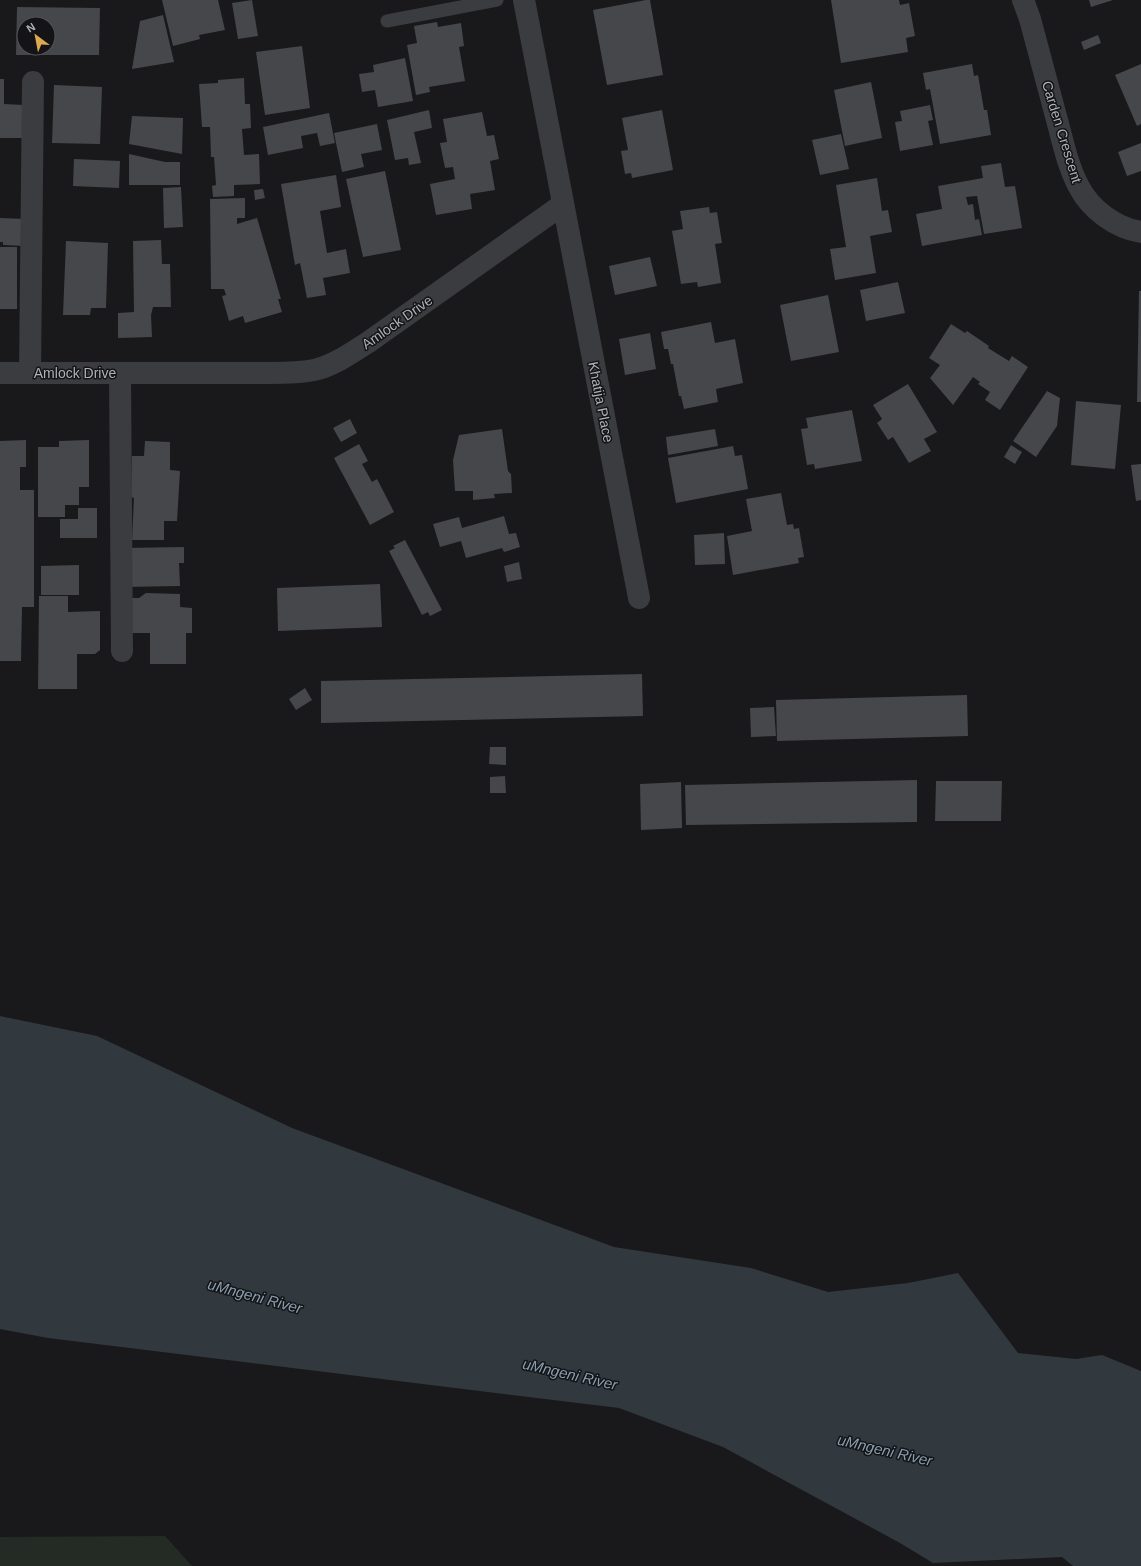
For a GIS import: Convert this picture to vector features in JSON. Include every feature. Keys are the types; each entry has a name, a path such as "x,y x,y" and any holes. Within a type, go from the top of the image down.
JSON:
{"street":[{"path":"524,0 562,205"},
{"name":"Carden Crescent","path":"1023,0 1030,19 1067,156 1079,187 1096,210 1113,222 1133,231 1141,232"},
{"path":"30,373 33,82"},
{"name":"Amlock Drive","path":"0,374 277,373 316,370 348,355 370,342 562,205"},
{"name":"Khatija Place","path":"562,205 639,598"},
{"path":"120,373 122,651"}],"lane":[{"path":"387,21 498,0"}],"shaded area":[{"path":"165,1536 192,1566 0,1566 0,1537"}],"water":[{"name":"uMngeni River","path":"0,1016 97,1036 292,1128 614,1247 751,1268 828,1292 908,1283 958,1273 1018,1353 1076,1359 1102,1355 1141,1371 1141,1566 1073,1566 1062,1557 933,1563 900,1543 723,1447 619,1408 48,1338 0,1329"}],"building":[{"path":"162,0 218,0 225,30 199,35 200,39 173,46"},
{"path":"252,0 258,36 238,39 232,3"},
{"path":"650,0 663,75 607,85 593,10"},
{"path":"831,0 899,0 900,5 909,3 915,36 906,38 908,52 841,63"},
{"path":"1089,0 1113,0 1091,7"},
{"path":"17,7 100,8 99,55 56,55 56,16 17,16"},
{"path":"163,15 174,62 132,69 140,21"},
{"path":"437,22 438,27 461,23 464,46 459,47 465,81 429,87 430,92 416,95 407,45 417,43 414,26"},
{"path":"1098,35 1101,43 1084,50 1081,42"},
{"path":"302,46 310,108 265,115 256,52"},
{"path":"405,58 413,101 378,107 375,90 362,92 359,74 374,72 373,65"},
{"path":"972,64 974,76 978,75 984,110 987,110 991,135 940,144 930,89 926,90 923,73"},
{"path":"1141,64 1141,124 1137,126 1115,75"},
{"path":"244,78 245,104 250,104 251,128 242,129 244,155 259,154 260,184 234,185 234,196 213,197 212,186 216,185 214,157 211,157 210,127 202,127 199,84 218,83 218,80"},
{"path":"0,79 4,79 4,104 24,105 24,138 0,138"},
{"path":"871,82 882,138 845,146 834,90"},
{"path":"54,85 102,87 100,144 52,143"},
{"path":"930,105 933,120 928,121 933,145 900,151 895,122 902,121 900,111"},
{"path":"429,110 432,128 414,132 421,163 409,165 408,158 395,160 387,120"},
{"path":"662,110 673,170 632,178 631,173 625,174 621,151 628,150 622,118"},
{"path":"482,112 487,136 494,135 499,159 490,161 495,190 470,194 472,209 436,215 430,184 455,179 453,167 445,168 440,143 447,142 443,119"},
{"path":"329,113 335,143 320,146 317,133 301,136 303,148 268,155 263,127"},
{"path":"132,116 183,118 182,154 129,144"},
{"path":"377,124 382,150 361,154 364,167 342,172 334,133"},
{"path":"841,134 849,169 820,175 812,140"},
{"path":"1141,143 1141,171 1127,176 1118,152"},
{"path":"129,154 165,162 180,162 180,185 129,185"},
{"path":"74,159 120,161 119,188 73,186"},
{"path":"1001,163 1005,187 1015,186 1022,228 984,234 977,196 966,197 968,205 973,204 975,220 979,219 982,235 922,246 916,214 942,209 938,186 983,178 981,166"},
{"path":"385,171 401,250 363,257 346,179"},
{"path":"336,175 341,207 320,211 327,253 346,249 350,273 323,278 326,295 307,298 300,263 295,265 281,184"},
{"path":"877,178 882,211 888,210 892,232 870,236 876,273 835,280 830,249 846,247 836,185"},
{"path":"181,187 183,227 164,228 163,188"},
{"path":"263,189 265,198 255,200 254,190"},
{"path":"245,198 245,218 237,218 237,224 257,218 281,299 278,299 282,312 245,323 243,316 229,321 222,296 226,295 224,289 211,289 210,199"},
{"path":"709,207 710,213 717,212 722,243 715,244 721,283 698,287 697,282 681,284 672,231 683,229 680,211"},
{"path":"0,218 26,219 25,246 3,245 3,242 0,242"},
{"path":"161,240 162,264 170,264 171,307 153,307 151,315 152,337 118,338 118,313 134,312 133,241"},
{"path":"66,241 108,243 106,308 91,308 90,315 63,315"},
{"path":"0,247 17,247 17,309 0,309"},
{"path":"650,257 657,286 615,295 609,266"},
{"path":"898,282 905,313 866,321 860,290"},
{"path":"1139,291 1141,291 1141,402 1137,402"},
{"path":"828,295 839,352 791,361 780,305"},
{"path":"711,322 715,343 735,339 743,383 716,389 718,402 684,409 681,396 679,396 673,364 671,364 668,349 664,349 661,332"},
{"path":"951,324 965,333 967,331 989,346 988,348 1009,361 1012,356 1028,367 1000,410 985,400 990,392 978,384 980,382 973,377 953,405 930,378 940,365 929,358"},
{"path":"650,333 656,369 625,375 619,339"},
{"path":"908,384 937,432 924,439 931,451 909,463 893,437 888,440 877,423 882,419 873,405"},
{"path":"1047,391 1060,398 1057,426 1036,457 1013,441"},
{"path":"1076,401 1121,405 1115,469 1071,465"},
{"path":"852,410 862,461 815,469 814,464 807,465 801,429 808,428 806,418"},
{"path":"350,419 357,433 341,442 333,428"},
{"path":"502,429 508,471 511,474 512,493 494,494 495,498 473,500 473,491 455,491 453,460 459,435"},
{"path":"715,429 718,446 668,455 666,437"},
{"path":"26,440 26,467 20,467 20,490 34,490 34,607 22,607 21,661 0,661 0,441"},
{"path":"89,440 89,487 79,487 79,505 65,505 65,517 38,517 38,447 59,447 59,441"},
{"path":"145,441 170,442 170,470 180,471 177,521 164,521 164,540 132,540 134,498 131,497 132,456 144,456"},
{"path":"359,444 368,461 362,464 372,482 377,479 394,512 370,525 334,458"},
{"path":"1011,445 1022,452 1015,464 1004,457"},
{"path":"733,446 735,456 742,455 748,489 676,503 668,458"},
{"path":"1141,464 1141,500 1136,501 1131,465"},
{"path":"781,493 787,525 793,524 794,529 799,528 804,557 798,558 799,563 733,575 727,536 752,531 746,499"},
{"path":"78,508 97,508 97,538 60,538 60,519 78,519"},
{"path":"504,516 509,534 516,533 520,547 504,552 502,548 466,558 461,541 440,547 433,524 459,517 462,528"},
{"path":"724,533 725,564 695,565 694,535"},
{"path":"405,540 442,610 430,616 428,612 422,615 389,551 395,548 393,546"},
{"path":"184,547 184,563 179,563 180,586 124,587 124,548"},
{"path":"519,562 522,579 507,582 504,566"},
{"path":"79,565 79,595 41,595 41,566"},
{"path":"380,584 382,627 278,631 277,588"},
{"path":"146,593 180,594 180,607 192,608 192,633 186,633 186,664 150,664 150,633 124,633 125,598 139,598"},
{"path":"39,596 68,596 68,612 100,611 100,650 95,654 77,654 77,689 38,689"},
{"path":"642,674 643,716 321,723 321,681"},
{"path":"305,688 312,700 296,710 289,699"},
{"path":"967,695 968,736 777,741 776,700"},
{"path":"774,707 776,736 751,737 750,708"},
{"path":"490,747 506,747 506,765 489,764"},
{"path":"505,776 506,793 490,793 490,777"},
{"path":"917,780 917,822 686,825 685,785"},
{"path":"936,781 1002,781 1001,821 935,821"},
{"path":"681,782 682,828 641,830 640,784"}]}
